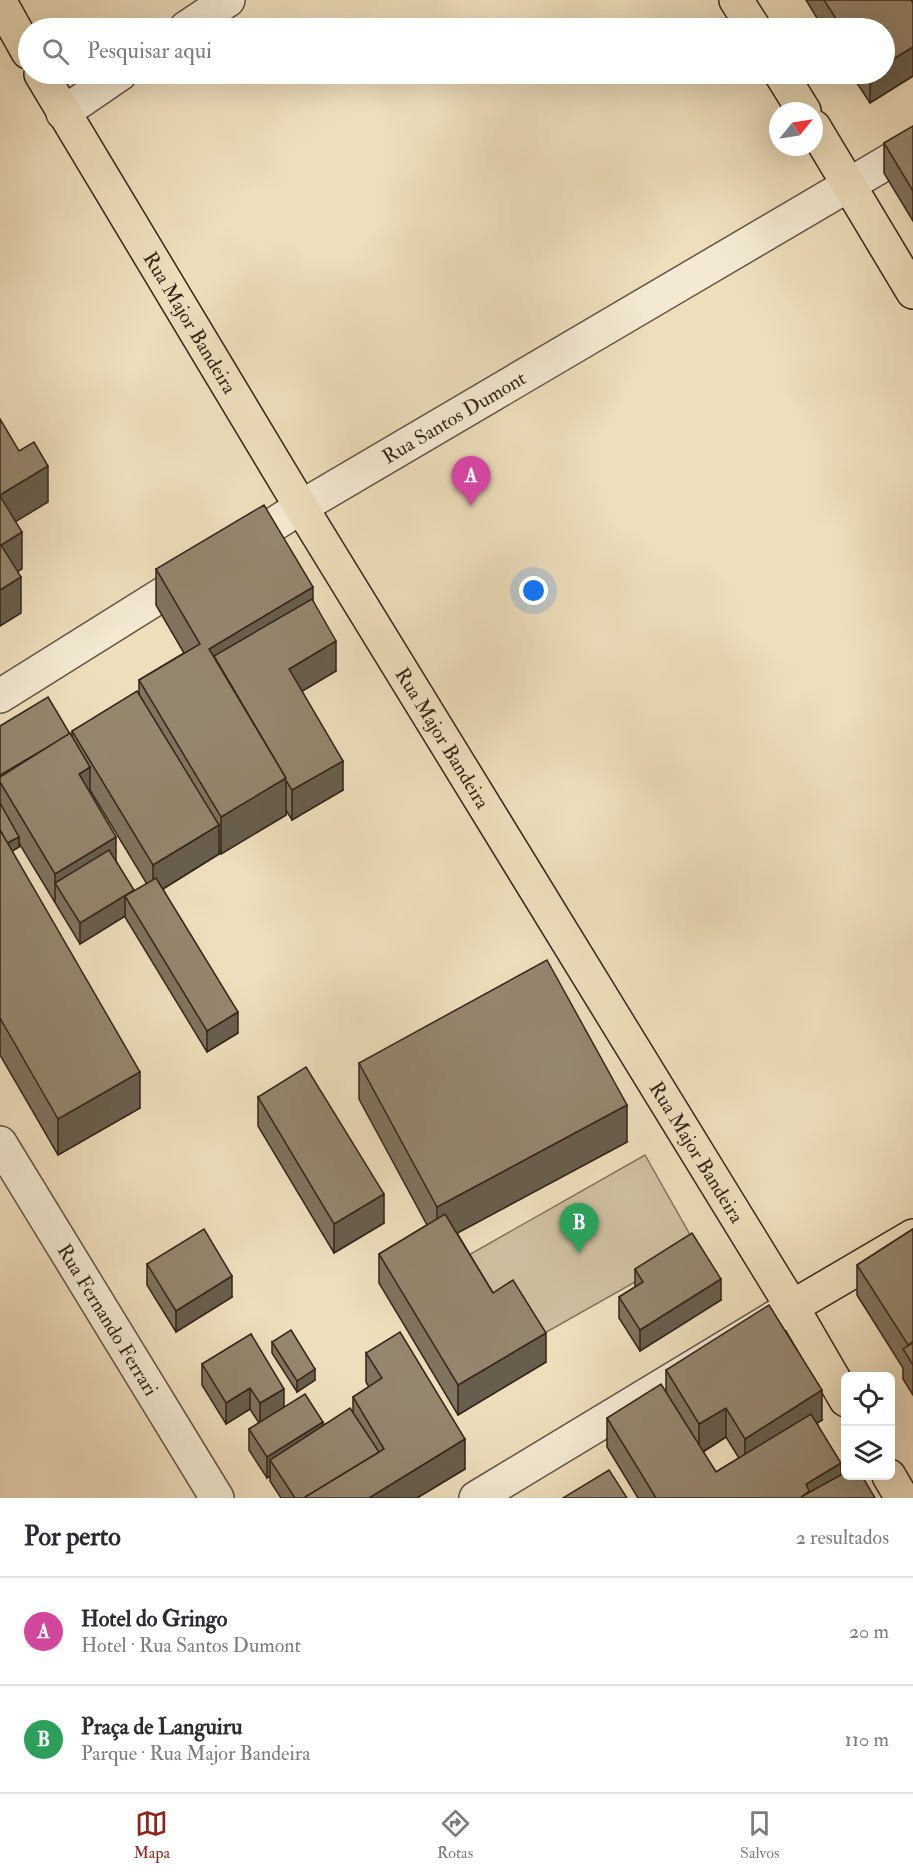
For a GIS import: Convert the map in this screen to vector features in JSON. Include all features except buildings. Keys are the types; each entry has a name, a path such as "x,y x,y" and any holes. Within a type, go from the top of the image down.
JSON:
{"main road":[{"path":"736,0 748,18"},
{"path":"0,2 18,34"},
{"name":"Rua Major Bandeira","path":"47,84 301,507 841,1391"},
{"path":"787,84 798,102"},
{"path":"823,142 913,292"},
{"path":"792,1308 913,1236"},
{"path":"892,1480 903,1498"}],"street":[{"path":"201,18 228,0"},
{"path":"63,112 105,84"},
{"name":"Rua Santos Dumont","path":"0,696 301,507 913,147"},
{"name":"Rua Fernando Ferrari","path":"0,1143 217,1498"},
{"path":"476,1498 792,1308"}],"shaded area":[{"path":"645,1155 697,1247 513,1351 460,1260"}],"place":[{"name":"Hotel do Gringo","path":"471,506"},
{"name":"Praça de Languiru","path":"579,1253"}]}
